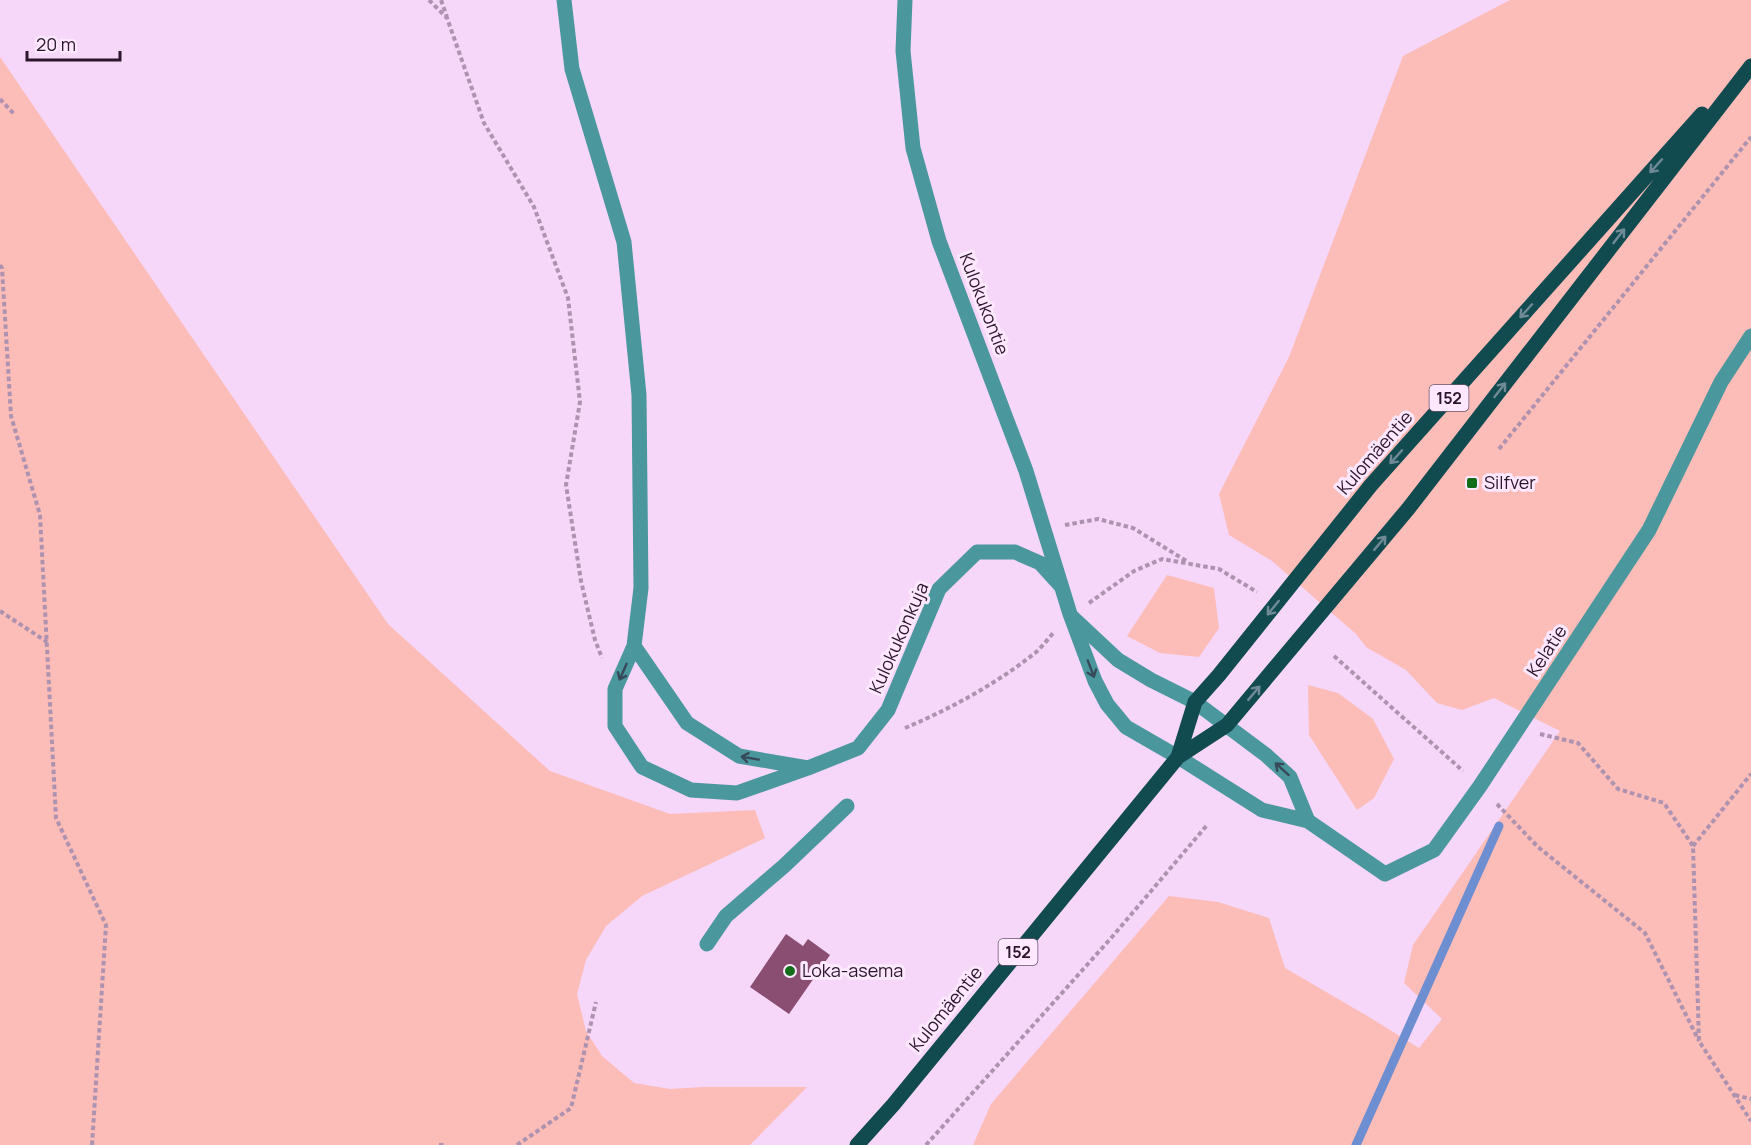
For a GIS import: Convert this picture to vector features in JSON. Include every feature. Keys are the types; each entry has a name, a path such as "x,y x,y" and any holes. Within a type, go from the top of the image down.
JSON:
{"main road":[{"name":"Kulomäentie","path":"1178,757 1194,702 1219,675 1371,484 1751,59"},
{"name":"Kulomäentie","path":"857,1145 893,1105 1178,757 1227,725 1408,509 1751,66"}],"street":[{"path":"564,0 572,69 624,242 639,395 641,588 634,646 615,689"},
{"name":"Kulokukontie","path":"905,0 903,51 913,148 939,241 1026,471 1070,614 1095,681 1107,704 1126,727 1178,757"},
{"name":"Kelatie","path":"1178,757 1262,810 1308,821 1385,874 1434,850 1518,730 1648,530 1722,382 1751,336"},
{"name":"Kulokukonkuja","path":"615,689 615,726 642,767 691,790 737,793 858,748 888,710 939,589 977,552 1015,552 1040,563 1060,585"},
{"name":"Kulokukontie","path":"1070,614 1118,660 1194,702"},
{"path":"634,646 687,723 739,756 808,768"},
{"path":"1194,702 1266,755 1290,777 1308,821"},
{"path":"707,944 726,916 784,866 847,806"}],"path":[{"path":"429,0 447,18"},
{"path":"441,0 484,123 534,207 568,298 580,402 566,484 581,581 595,640 615,689"},
{"path":"0,99 14,114"},
{"path":"1499,449 1751,137"},
{"path":"0,265 11,416 40,515 56,818 106,925 92,1145"},
{"path":"1043,529 1098,519 1133,528 1191,564"},
{"path":"900,729 928,718 991,683 1036,652 1070,614 1134,572 1162,559 1219,569 1260,594"},
{"path":"0,612 46,642"},
{"path":"1334,656 1480,786 1538,847 1645,933 1699,1041 1751,1121"},
{"path":"1518,730 1578,743 1618,789 1664,803 1693,846 1699,1041"},
{"path":"1693,846 1751,774"},
{"path":"926,1145 1112,937 1208,824"},
{"path":"517,1145 571,1108 596,1002"},
{"path":"1734,1095 1751,1099"},
{"path":"439,1145 446,1145"}],"shaded area":[{"path":"1510,0 1751,0 1751,1145 973,1145 991,1104 1169,896 1218,902 1269,918 1285,968 1419,1048 1442,1019 1404,983 1413,945 1560,731 1494,698 1462,710 1437,703 1406,670 1366,647 1356,634 1272,561 1229,535 1219,494 1289,357 1403,56"},
{"path":"0,57 388,624 550,771 670,814 755,810 765,838 642,896 606,926 586,960 577,994 586,1031 602,1056 634,1083 670,1089 807,1087 750,1145 0,1145"},
{"path":"1167,575 1214,588 1219,628 1199,657 1160,653 1127,636"},
{"path":"1308,685 1338,693 1373,719 1394,759 1374,798 1357,810 1309,735"}],"building":[{"name":"Loka-asema","path":"786,934 803,946 808,939 830,955 789,1014 750,987"}],"waterway":[{"path":"1356,1145 1499,826"}],"place":[{"name":"Silfver","path":"1472,483"},
{"name":"Loka-asema","path":"790,971"}]}
